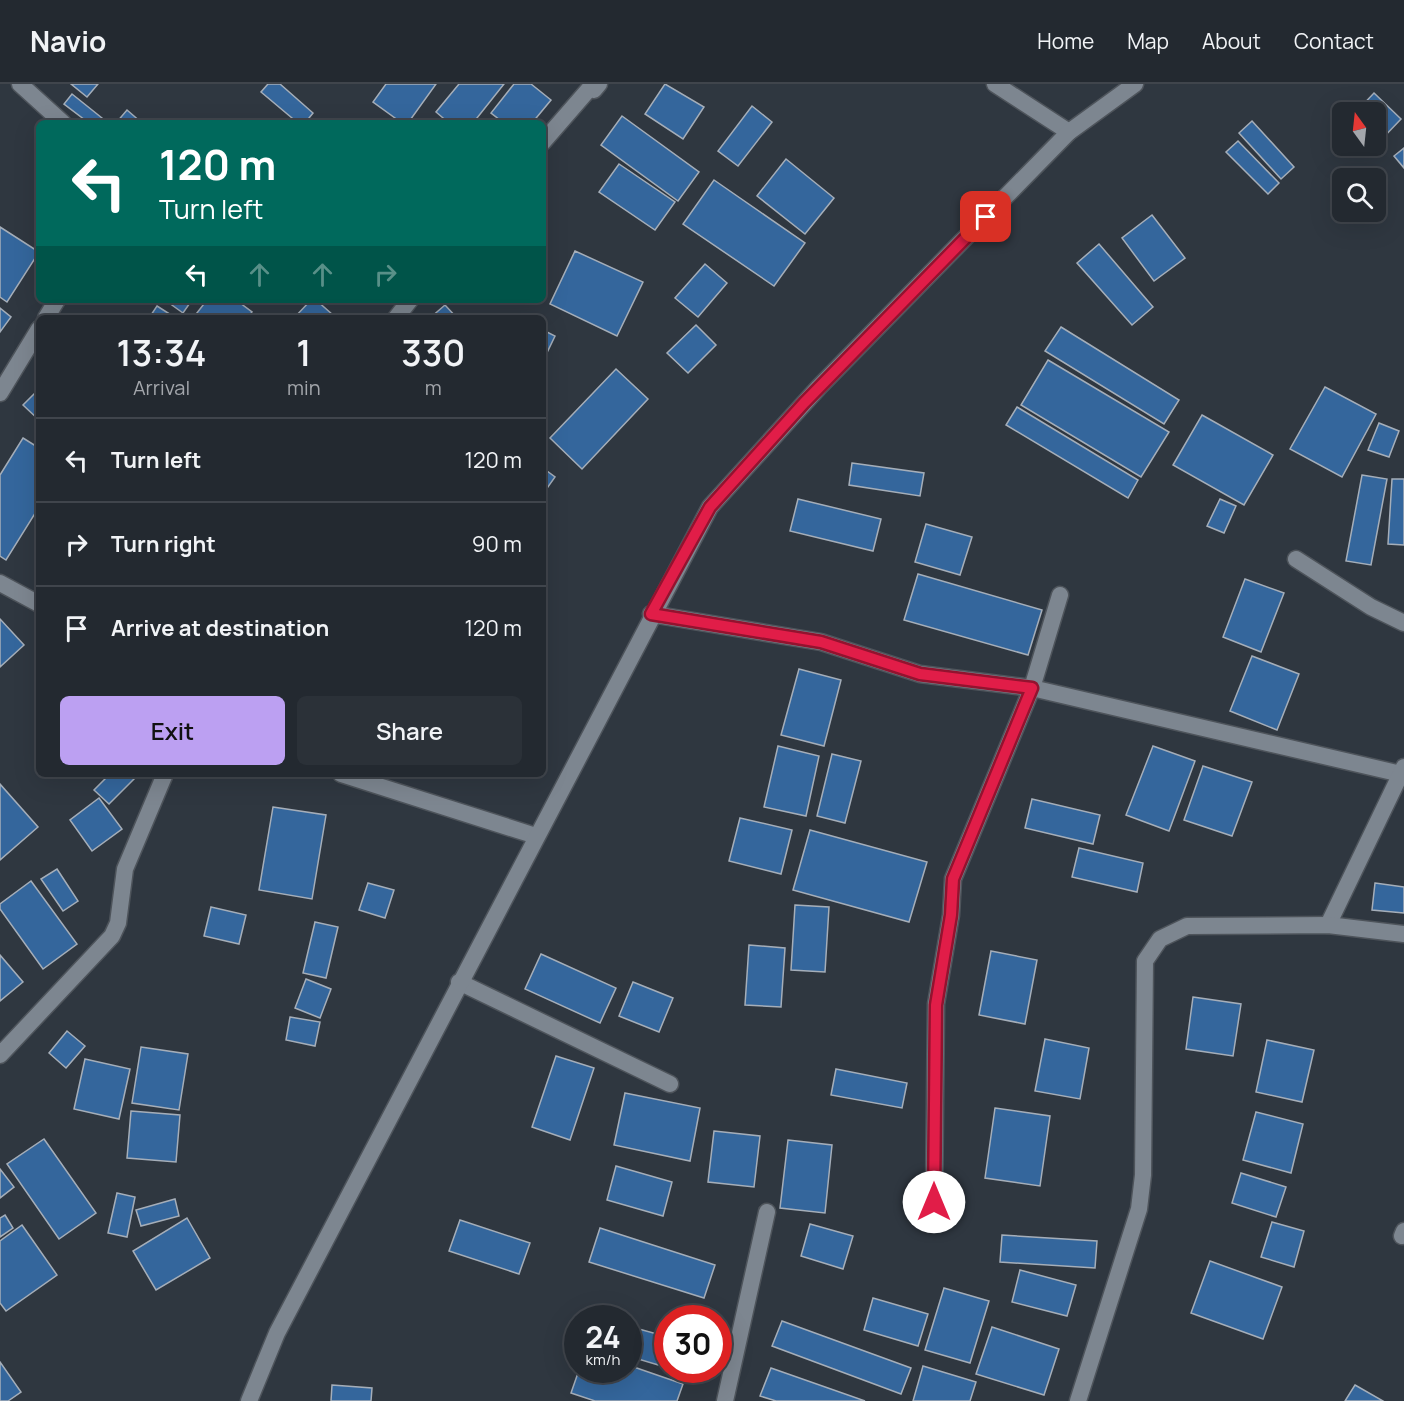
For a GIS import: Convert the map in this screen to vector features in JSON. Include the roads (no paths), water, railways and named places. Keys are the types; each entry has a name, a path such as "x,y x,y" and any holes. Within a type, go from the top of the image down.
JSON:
{"street":[{"path":"20,84 60,120"},
{"path":"995,84 1069,132"},
{"path":"249,1401 278,1333 651,614 710,507 819,387 1069,132 1135,84"},
{"path":"546,138 590,86"},
{"path":"398,315 408,303"},
{"path":"0,393 36,334"},
{"path":"1296,559 1371,607 1404,623"},
{"path":"0,583 36,602"},
{"path":"934,1202 936,1005 951,915 953,879 1032,688 1060,595"},
{"path":"651,614 821,642 920,674 1032,688 1402,770 1328,925"},
{"path":"0,1055 112,936 118,923 125,869 164,777"},
{"path":"350,777 536,836"},
{"path":"1078,1401 1139,1209 1143,1175 1144,961 1160,939 1187,926 1328,925 1404,934"},
{"path":"459,982 670,1084"},
{"path":"725,1401 767,1212"}]}
